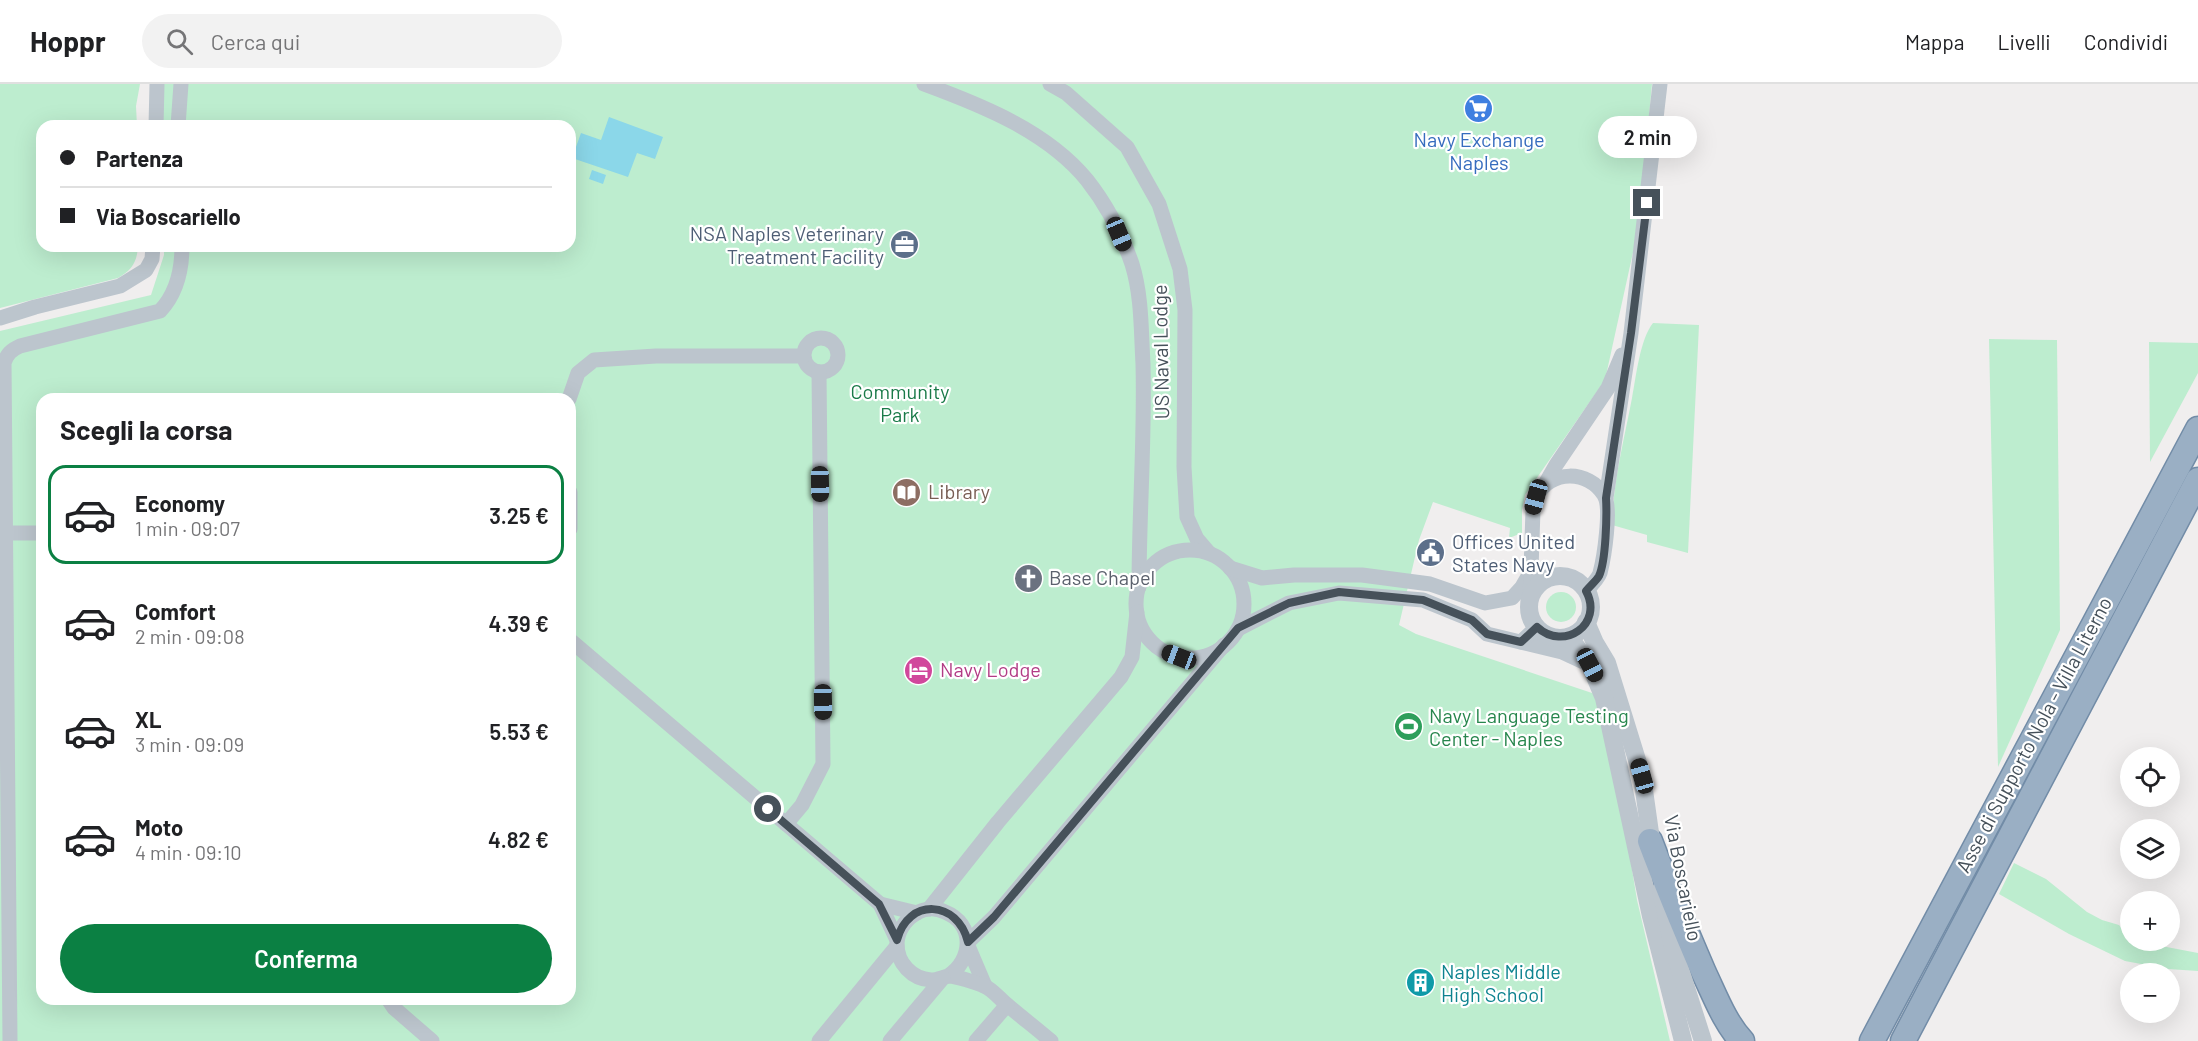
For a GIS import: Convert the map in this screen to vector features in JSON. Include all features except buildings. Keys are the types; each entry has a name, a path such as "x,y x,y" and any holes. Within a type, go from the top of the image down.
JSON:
{"highway":[{"name":"Asse di Supporto Nola - Villa Literno","path":"1872,1041 2198,429"},
{"name":"Asse di Supporto Nola - Villa Literno","path":"1903,1041 2198,480"},
{"path":"1650,841 1677,912 1711,988 1729,1024 1742,1041"},
{"path":"1853,1041 1859,1037 1878,1010 1932,927"}],"street":[{"path":"156,120 157,84"},
{"path":"178,120 181,84"},
{"path":"819,1041 897,943 903,924 923,911 1121,677 1132,657 1137,612 1144,419 1141,314 1132,265 1112,219 1086,180 1053,149 1014,122 956,90 924,84"},
{"name":"US Naval Lodge","path":"1050,84 1066,93 1126,147 1159,204 1180,269 1185,310 1184,467 1187,518 1197,539 1209,553"},
{"path":"1586,591 1599,575 1607,518 1606,498 1631,333 1660,84"},
{"path":"0,318 120,286 146,270 152,259 153,252"},
{"path":"10,1041 4,363 7,354 20,346 160,311 169,302 175,289 182,267 182,252"},
{"path":"1530,599 1540,583 1550,578 1559,576 1577,581 1586,591 1591,606 1586,622 1578,632 1569,637 1558,638 1548,635 1537,627 1530,611 1530,599 1530,573 1533,510 1536,497 1608,387 1631,333"},
{"path":"824,338 833,343 838,352 836,363 829,370 819,372 810,368 803,356 806,346 813,339 824,338"},
{"path":"571,393 578,372 594,360 656,356 803,356"},
{"path":"786,824 802,805 823,764 819,372"},
{"path":"1544,487 1562,477 1580,476 1595,483 1606,498"},
{"path":"6,533 36,533"},
{"path":"890,1041 946,977 962,964 968,944 994,917 1224,645 1238,628 1243,613 1243,597 1239,581 1221,559 1209,553 1183,551 1159,559 1147,572 1139,587"},
{"path":"1230,568 1262,578 1294,575 1362,575 1430,584 1485,603 1512,598 1530,573"},
{"path":"1238,628 1289,603 1339,592 1423,600 1472,620 1487,634 1562,652 1590,665"},
{"path":"1137,612 1142,628 1151,641 1171,654 1195,658 1210,654 1224,645"},
{"name":"Via Boscariello","path":"1586,622 1607,663 1642,776 1650,841 1673,947 1703,1041"},
{"path":"1521,642 1537,627"},
{"name":"Via Boscariello","path":"1569,637 1590,665 1604,698 1651,916 1683,1041"},
{"path":"576,645 879,904 897,943 899,956 904,966 912,974 933,980 946,977 985,986"},
{"path":"879,904 923,911 941,910 960,921 966,931 968,944 985,986 1051,1041"},
{"path":"392,1005 432,1041"},
{"path":"976,1041 1007,1005"}],"green space":[{"path":"0,84 140,84 136,106 137,120 36,120 36,252 137,252 133,265 118,278 0,308"},
{"name":"Community Park","path":"163,84 1652,84 1639,225 1605,380 1525,495 1522,510 1522,533 1509,538 1510,528 1433,502 1419,540 1399,625 1416,634 1595,694 1621,802 1637,900 1670,1041 0,1041 0,331 151,295 164,252 576,252 576,120 161,120"},
{"path":"1653,323 1699,325 1688,553 1647,542 1647,535 1612,525 1617,477 1639,359"},
{"path":"1989,339 2057,340 2060,630 1998,767"},
{"path":"2149,342 2198,343 2198,373 2150,462"},
{"path":"1561,592 1572,596 1576,607 1572,618 1561,622 1550,618 1546,607 1550,596"},
{"path":"2014,863 2046,879 2087,912 2119,925 2120,951 2180,950 2198,953 2198,971 2180,970 2180,963 2125,961 2069,934 1999,894"}],"water":[{"path":"609,117 663,137 655,159 637,153 628,177 576,159 576,147 581,133 601,140"},
{"path":"592,170 606,175 603,184 589,179"}],"place":[{"name":"Navy Exchange Naples","path":"1479,109"},
{"name":"NSA Naples Veterinary Treatment Facility","path":"905,245"},
{"name":"Library","path":"907,492"},
{"name":"Offices United States Navy","path":"1431,553"},
{"name":"Base Chapel","path":"1028,578"},
{"name":"Navy Lodge","path":"919,670"},
{"name":"Navy Language Testing Center - Naples","path":"1408,727"},
{"name":"Naples Middle High School","path":"1420,983"}],"route":[{"path":"768,809 879,904 897,940 903,924 909,918 916,913 930,909 941,910 960,921 966,931 968,942 994,917 1232,638 1238,628 1289,603 1339,592 1423,600 1472,620 1487,634 1521,642 1537,627 1548,635 1558,638 1569,637 1578,632 1586,625 1590,615 1591,606 1586,591 1599,575 1602,558 1607,518 1606,498 1631,333 1647,203"}]}
